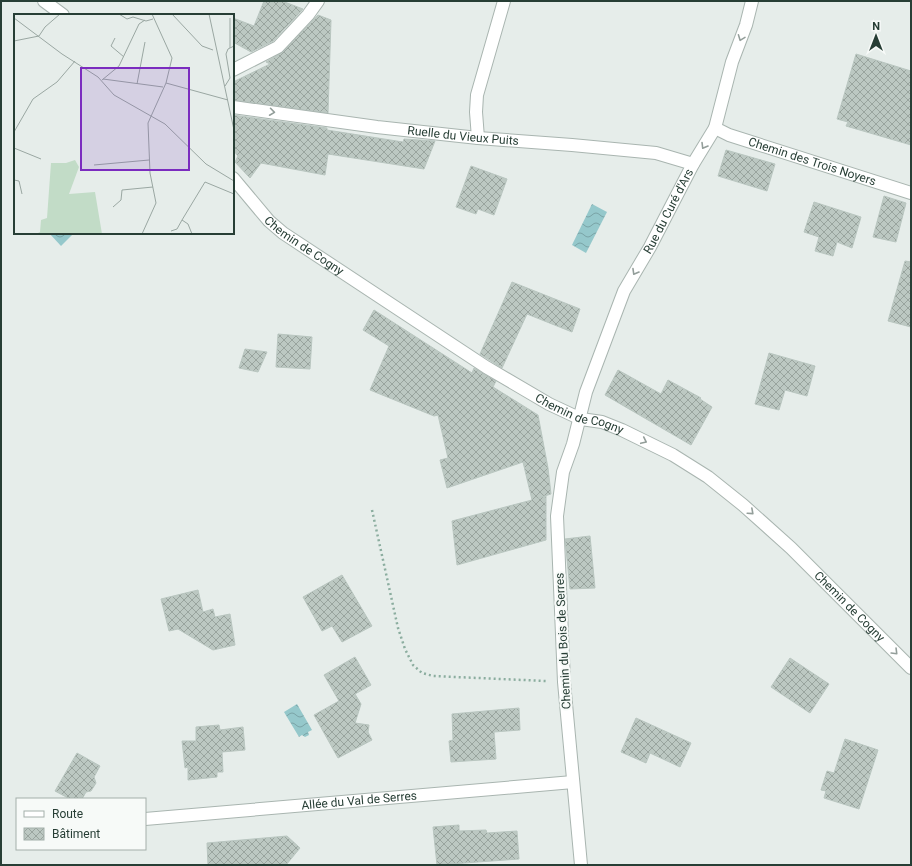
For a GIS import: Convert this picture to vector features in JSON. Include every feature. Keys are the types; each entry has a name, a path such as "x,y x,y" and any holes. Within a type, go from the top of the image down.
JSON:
{"street":[{"path":"44,1 62,14"},
{"path":"234,69 278,46 308,15 318,1"},
{"path":"478,138 476,112 477,95 504,1"},
{"name":"Rue du Curé d'Ars","path":"581,419 586,392 624,291 650,247 714,128 732,62 746,25 752,1"},
{"name":"Ruelle du Vieux Puits","path":"234,107 376,127 478,138 656,153 694,164"},
{"name":"Chemin des Trois Noyers","path":"714,128 729,135 911,193"},
{"name":"Chemin de Cogny","path":"234,179 269,221 283,233 486,367 549,404 581,419 602,422 622,430 673,455 708,477 743,505 791,548 911,668"},
{"name":"Chemin du Bois de Serres","path":"581,419 563,472 558,516 564,682 581,865"},
{"name":"Allée du Val de Serres","path":"146,819 573,782"}],"path":[{"path":"372,510 398,628 413,665 422,673 433,676 564,682"}],"water":[{"path":"592,204 607,212 586,253 572,245"},
{"path":"50,234 73,234 61,246"},
{"path":"297,704 312,730 308,732 309,735 305,737 302,735 299,737 284,712"}],"building":[{"path":"264,1 282,1 303,9 273,41 251,52 234,43 234,18 254,26"},
{"path":"318,15 331,20 328,113 234,100 234,82 270,64 266,62 283,52"},
{"path":"856,54 911,71 911,145 846,126 848,122 837,119"},
{"path":"234,115 327,128 327,130 403,142 404,139 435,141 424,169 328,154 325,175 261,163 250,178 235,162 238,156 234,151"},
{"path":"726,150 775,164 767,191 718,176"},
{"path":"471,166 507,179 494,215 478,209 476,214 456,207"},
{"path":"884,196 906,203 896,242 873,237"},
{"path":"814,202 861,217 852,248 837,242 833,256 815,251 819,237 804,232"},
{"path":"905,261 911,262 911,327 888,321"},
{"path":"512,282 580,309 572,332 527,314 502,368 480,354"},
{"path":"374,310 472,373 474,368 496,381 493,387 538,415 548,468 551,494 538,498 546,496 546,540 457,565 452,521 532,500 523,462 447,488 440,460 448,458 438,415 434,416 370,390 389,346 363,330"},
{"path":"278,334 312,337 310,369 276,367"},
{"path":"245,349 267,352 258,372 239,368"},
{"path":"769,353 815,366 807,396 785,390 779,410 755,404"},
{"path":"618,370 661,394 668,380 701,398 700,399 712,407 691,445 605,395"},
{"path":"590,536 595,588 570,589 565,539"},
{"path":"342,575 372,626 342,642 332,626 322,631 303,597"},
{"path":"198,590 203,612 213,609 215,617 230,614 235,645 213,650 178,629 169,631 161,599"},
{"path":"355,657 371,685 355,694 361,704 355,723 369,725 368,732 372,740 338,758 314,715 339,701 324,675"},
{"path":"790,658 829,684 810,713 771,687"},
{"path":"519,708 520,730 494,732 496,759 451,762 449,741 453,740 452,714"},
{"path":"636,718 691,743 680,767 650,753 646,763 621,752"},
{"path":"219,725 220,730 243,727 245,750 222,752 223,772 217,772 217,777 188,780 188,767 185,768 182,741 196,741 196,727"},
{"path":"845,739 878,750 859,809 824,798 826,791 821,790 827,771 834,773"},
{"path":"77,753 100,766 94,777 96,783 91,791 86,792 83,798 68,798 55,791"},
{"path":"459,825 459,831 486,830 487,833 517,831 519,859 437,865 433,827"},
{"path":"287,836 300,848 286,865 208,865 207,843"}]}
